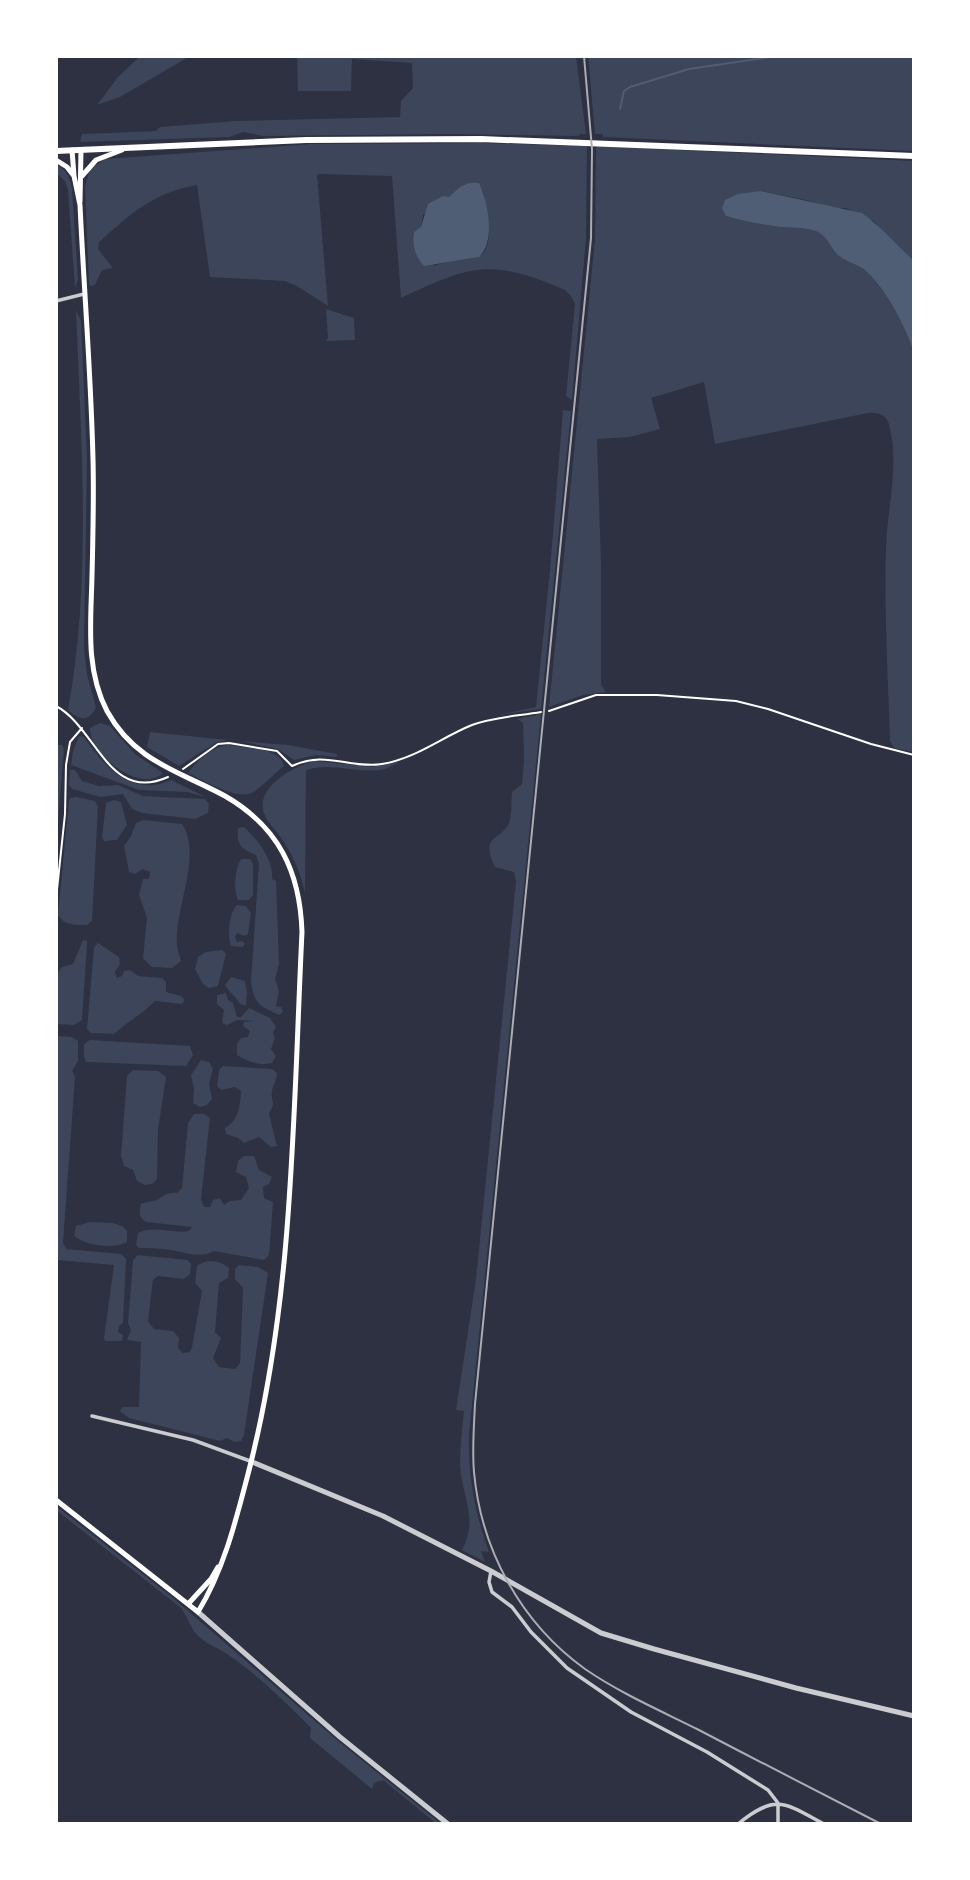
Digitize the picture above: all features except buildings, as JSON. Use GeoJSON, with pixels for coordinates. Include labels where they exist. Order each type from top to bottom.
{"type":"FeatureCollection","features":[{"type":"Feature","properties":{"kind":"highway"},"geometry":{"type":"LineString","coordinates":[[56,151],[306,140],[481,139],[914,156]]}},
{"type":"Feature","properties":{"kind":"main road"},"geometry":{"type":"LineString","coordinates":[[82,176],[96,160],[132,147]]}},
{"type":"Feature","properties":{"kind":"main road"},"geometry":{"type":"LineString","coordinates":[[72,150],[80,205]]}},
{"type":"Feature","properties":{"kind":"main road"},"geometry":{"type":"LineString","coordinates":[[56,1500],[198,1612],[216,1582],[237,1519],[252,1462],[273,1357],[283,1280],[301,909],[289,862],[267,829],[247,810],[182,773],[169,774],[139,750],[108,712],[93,673],[90,648],[93,459],[80,205],[81,150]]}},
{"type":"Feature","properties":{"kind":"main road"},"geometry":{"type":"LineString","coordinates":[[56,160],[74,176]]}},
{"type":"Feature","properties":{"kind":"main road"},"geometry":{"type":"LineString","coordinates":[[189,1603],[211,1579],[223,1559]]}},
{"type":"Feature","properties":{"kind":"street"},"geometry":{"type":"LineString","coordinates":[[56,301],[85,294]]}},
{"type":"Feature","properties":{"kind":"street"},"geometry":{"type":"LineString","coordinates":[[92,1416],[193,1440],[383,1516],[491,1571],[580,1623],[623,1640],[806,1690],[914,1716]]}},
{"type":"Feature","properties":{"kind":"street"},"geometry":{"type":"LineString","coordinates":[[491,1571],[489,1582],[492,1592],[512,1607],[531,1632],[567,1668],[631,1712],[707,1752],[768,1790],[778,1803],[778,1824]]}},
{"type":"Feature","properties":{"kind":"street"},"geometry":{"type":"LineString","coordinates":[[198,1612],[340,1737],[448,1824]]}},
{"type":"Feature","properties":{"kind":"street"},"geometry":{"type":"LineString","coordinates":[[738,1824],[758,1810],[778,1803],[793,1807],[824,1824]]}},
{"type":"Feature","properties":{"kind":"path"},"geometry":{"type":"LineString","coordinates":[[549,711],[596,695],[657,695],[736,701],[879,747],[914,755]]}},
{"type":"Feature","properties":{"kind":"path"},"geometry":{"type":"LineString","coordinates":[[56,706],[82,728],[111,768],[129,779],[159,781],[169,774]]}},
{"type":"Feature","properties":{"kind":"path"},"geometry":{"type":"LineString","coordinates":[[182,773],[218,744],[229,743],[277,751],[292,766],[316,758],[384,764],[472,725],[541,712]]}},
{"type":"Feature","properties":{"kind":"path"},"geometry":{"type":"LineString","coordinates":[[56,899],[65,814],[66,765],[70,742],[82,728]]}},
{"type":"Feature","properties":{"kind":"shaded area"},"geometry":{"type":"Polygon","coordinates":[[[140,56],[190,56],[120,97],[97,105],[118,77],[140,56]]]}},
{"type":"Feature","properties":{"kind":"shaded area"},"geometry":{"type":"Polygon","coordinates":[[[297,56],[576,56],[586,134],[263,136],[243,132],[229,137],[80,142],[82,134],[156,131],[160,127],[236,121],[400,117],[401,101],[413,88],[412,63],[352,59],[351,91],[298,91],[297,56]]]}},
{"type":"Feature","properties":{"kind":"shaded area"},"geometry":{"type":"Polygon","coordinates":[[[588,56],[914,56],[914,151],[603,137],[603,134],[595,134],[588,56]]]}},
{"type":"Feature","properties":{"kind":"shaded area"},"geometry":{"type":"Polygon","coordinates":[[[481,143],[587,146],[586,238],[572,400],[566,396],[575,304],[565,290],[518,273],[482,270],[446,278],[401,298],[392,176],[317,174],[328,306],[285,281],[210,277],[197,185],[155,199],[133,213],[99,242],[98,249],[113,268],[102,270],[95,285],[90,286],[85,187],[90,169],[105,159],[311,144],[481,143]],[[460,187],[423,215],[421,227],[434,266],[477,257],[487,247],[489,227],[483,191],[460,187]]]}},
{"type":"Feature","properties":{"kind":"shaded area"},"geometry":{"type":"Polygon","coordinates":[[[596,146],[914,161],[914,262],[874,221],[846,208],[833,208],[761,191],[726,216],[760,224],[809,229],[822,234],[839,256],[864,269],[874,280],[901,320],[914,352],[914,752],[894,748],[890,741],[886,572],[893,455],[888,422],[881,415],[868,413],[715,444],[704,382],[651,398],[660,429],[630,437],[597,439],[601,685],[606,692],[583,695],[549,707],[595,239],[596,146]]]}},
{"type":"Feature","properties":{"kind":"shaded area"},"geometry":{"type":"Polygon","coordinates":[[[56,164],[67,175],[72,189],[78,280],[75,288],[68,190],[65,181],[56,173],[56,164]]]}},
{"type":"Feature","properties":{"kind":"shaded area"},"geometry":{"type":"Polygon","coordinates":[[[469,183],[479,183],[485,200],[489,231],[484,250],[479,257],[424,266],[415,251],[413,237],[414,232],[421,227],[428,204],[443,196],[449,197],[469,183]]]}},
{"type":"Feature","properties":{"kind":"shaded area"},"geometry":{"type":"Polygon","coordinates":[[[761,191],[862,213],[911,258],[914,262],[914,352],[882,289],[864,269],[839,256],[822,234],[809,229],[760,224],[726,216],[722,208],[725,200],[738,194],[761,191]]]}},
{"type":"Feature","properties":{"kind":"shaded area"},"geometry":{"type":"Polygon","coordinates":[[[326,309],[354,318],[355,340],[326,341],[326,309]]]}},
{"type":"Feature","properties":{"kind":"shaded area"},"geometry":{"type":"Polygon","coordinates":[[[76,310],[81,321],[87,459],[84,648],[87,674],[96,707],[87,718],[76,716],[68,710],[80,611],[83,510],[76,310]]]}},
{"type":"Feature","properties":{"kind":"shaded area"},"geometry":{"type":"Polygon","coordinates":[[[563,410],[571,411],[541,709],[498,715],[536,707],[563,410]]]}},
{"type":"Feature","properties":{"kind":"shaded area"},"geometry":{"type":"Polygon","coordinates":[[[541,714],[469,1435],[473,1494],[489,1552],[481,1551],[485,1562],[462,1550],[467,1538],[469,1518],[460,1465],[464,1411],[456,1410],[476,1279],[516,881],[514,872],[495,867],[489,848],[507,827],[511,817],[512,792],[522,784],[523,723],[517,719],[541,714]]]}},
{"type":"Feature","properties":{"kind":"shaded area"},"geometry":{"type":"Polygon","coordinates":[[[100,723],[110,726],[135,754],[163,773],[142,779],[117,768],[97,749],[92,738],[90,728],[100,723]]]}},
{"type":"Feature","properties":{"kind":"shaded area"},"geometry":{"type":"Polygon","coordinates":[[[150,732],[229,740],[217,742],[179,766],[147,747],[150,732]]]}},
{"type":"Feature","properties":{"kind":"shaded area"},"geometry":{"type":"Polygon","coordinates":[[[79,736],[84,737],[110,768],[131,782],[157,785],[171,780],[206,797],[187,792],[139,790],[71,765],[79,736]]]}},
{"type":"Feature","properties":{"kind":"shaded area"},"geometry":{"type":"Polygon","coordinates":[[[240,741],[288,745],[337,754],[337,757],[316,755],[294,760],[278,749],[240,741]]]}},
{"type":"Feature","properties":{"kind":"shaded area"},"geometry":{"type":"Polygon","coordinates":[[[56,745],[62,745],[64,749],[58,823],[56,821],[56,745]]]}},
{"type":"Feature","properties":{"kind":"shaded area"},"geometry":{"type":"Polygon","coordinates":[[[228,745],[269,752],[276,755],[284,766],[248,794],[222,789],[188,773],[205,755],[228,745]]]}},
{"type":"Feature","properties":{"kind":"shaded area"},"geometry":{"type":"Polygon","coordinates":[[[315,761],[372,767],[400,762],[375,770],[326,767],[306,770],[305,893],[291,854],[264,814],[263,801],[266,792],[280,778],[315,761]]]}},
{"type":"Feature","properties":{"kind":"shaded area"},"geometry":{"type":"Polygon","coordinates":[[[70,770],[75,770],[82,781],[99,786],[118,785],[143,796],[205,799],[209,804],[208,813],[195,819],[142,813],[132,809],[123,794],[100,797],[72,789],[69,785],[70,770]]]}},
{"type":"Feature","properties":{"kind":"shaded area"},"geometry":{"type":"Polygon","coordinates":[[[70,798],[95,801],[98,807],[92,921],[87,925],[67,923],[58,915],[69,801],[70,798]]]}},
{"type":"Feature","properties":{"kind":"shaded area"},"geometry":{"type":"Polygon","coordinates":[[[114,800],[121,802],[127,825],[117,840],[104,841],[102,837],[106,803],[114,800]]]}},
{"type":"Feature","properties":{"kind":"shaded area"},"geometry":{"type":"Polygon","coordinates":[[[143,820],[182,824],[188,836],[189,866],[177,931],[177,947],[181,961],[172,968],[152,967],[143,958],[147,918],[139,895],[143,879],[149,879],[150,872],[143,869],[135,874],[129,872],[124,846],[136,823],[143,820]]]}},
{"type":"Feature","properties":{"kind":"shaded area"},"geometry":{"type":"Polygon","coordinates":[[[244,827],[264,850],[272,879],[276,881],[279,964],[275,979],[279,991],[276,1006],[283,1011],[280,1015],[258,1003],[252,987],[259,864],[256,855],[243,848],[239,842],[238,828],[244,827]]]}},
{"type":"Feature","properties":{"kind":"shaded area"},"geometry":{"type":"Polygon","coordinates":[[[241,859],[250,859],[253,864],[253,895],[249,900],[238,900],[236,896],[236,873],[241,859]]]}},
{"type":"Feature","properties":{"kind":"shaded area"},"geometry":{"type":"Polygon","coordinates":[[[237,905],[246,906],[251,913],[248,934],[244,936],[237,933],[235,937],[237,942],[242,941],[245,944],[242,947],[231,946],[229,936],[231,919],[237,905]]]}},
{"type":"Feature","properties":{"kind":"shaded area"},"geometry":{"type":"Polygon","coordinates":[[[83,940],[87,941],[87,944],[82,1020],[74,1025],[56,1024],[56,975],[62,967],[73,964],[83,940]]]}},
{"type":"Feature","properties":{"kind":"shaded area"},"geometry":{"type":"Polygon","coordinates":[[[98,943],[119,957],[120,964],[115,972],[117,978],[122,976],[124,971],[130,970],[138,976],[162,978],[166,982],[166,992],[181,996],[185,1000],[182,1004],[155,1001],[114,1034],[91,1033],[87,1029],[94,947],[98,943]]]}},
{"type":"Feature","properties":{"kind":"shaded area"},"geometry":{"type":"Polygon","coordinates":[[[222,950],[226,954],[218,986],[209,988],[203,984],[195,969],[198,957],[206,952],[222,950]]]}},
{"type":"Feature","properties":{"kind":"shaded area"},"geometry":{"type":"Polygon","coordinates":[[[231,977],[245,981],[246,1006],[240,1004],[225,985],[231,977]]]}},
{"type":"Feature","properties":{"kind":"shaded area"},"geometry":{"type":"Polygon","coordinates":[[[226,993],[228,1000],[233,1003],[237,1017],[241,1017],[249,1008],[270,1018],[276,1027],[271,1049],[276,1056],[272,1063],[254,1063],[237,1055],[237,1044],[241,1038],[248,1037],[250,1031],[243,1026],[244,1022],[255,1021],[237,1020],[227,1025],[222,1023],[224,1010],[217,1004],[217,995],[226,993]]]}},
{"type":"Feature","properties":{"kind":"shaded area"},"geometry":{"type":"Polygon","coordinates":[[[56,1036],[72,1037],[78,1041],[78,1061],[72,1071],[75,1077],[63,1243],[67,1249],[121,1254],[126,1259],[123,1323],[118,1332],[123,1335],[122,1341],[105,1341],[104,1338],[114,1265],[56,1260],[56,1036]]]}},
{"type":"Feature","properties":{"kind":"shaded area"},"geometry":{"type":"Polygon","coordinates":[[[90,1040],[190,1046],[193,1055],[186,1066],[86,1062],[84,1044],[90,1040]]]}},
{"type":"Feature","properties":{"kind":"shaded area"},"geometry":{"type":"Polygon","coordinates":[[[201,1060],[209,1062],[213,1069],[209,1084],[212,1099],[207,1105],[200,1107],[193,1103],[191,1075],[201,1060]]]}},
{"type":"Feature","properties":{"kind":"shaded area"},"geometry":{"type":"Polygon","coordinates":[[[223,1066],[272,1069],[277,1073],[272,1091],[273,1106],[269,1114],[277,1146],[271,1147],[259,1137],[244,1143],[226,1134],[225,1128],[238,1112],[241,1091],[235,1087],[221,1090],[217,1086],[219,1070],[223,1066]]]}},
{"type":"Feature","properties":{"kind":"shaded area"},"geometry":{"type":"Polygon","coordinates":[[[133,1070],[158,1071],[166,1077],[158,1130],[157,1179],[152,1184],[145,1185],[137,1181],[133,1170],[124,1166],[121,1156],[127,1076],[133,1070]]]}},
{"type":"Feature","properties":{"kind":"shaded area"},"geometry":{"type":"Polygon","coordinates":[[[194,1114],[204,1114],[210,1118],[201,1199],[204,1207],[210,1207],[213,1200],[220,1198],[224,1205],[230,1201],[241,1200],[249,1188],[246,1177],[236,1172],[238,1161],[244,1156],[254,1156],[259,1170],[272,1177],[269,1184],[263,1187],[264,1198],[273,1202],[269,1255],[264,1260],[214,1251],[195,1255],[139,1248],[136,1245],[138,1233],[144,1231],[183,1232],[192,1227],[146,1222],[140,1212],[141,1204],[177,1193],[182,1188],[188,1123],[194,1114]]]}},
{"type":"Feature","properties":{"kind":"shaded area"},"geometry":{"type":"Polygon","coordinates":[[[90,1222],[122,1226],[127,1231],[127,1242],[115,1246],[100,1245],[74,1236],[76,1226],[90,1222]]]}},
{"type":"Feature","properties":{"kind":"shaded area"},"geometry":{"type":"Polygon","coordinates":[[[138,1255],[187,1260],[191,1264],[190,1274],[184,1279],[158,1276],[153,1280],[148,1321],[154,1329],[173,1331],[179,1338],[178,1348],[183,1353],[190,1352],[192,1347],[202,1291],[195,1283],[197,1266],[213,1261],[229,1268],[228,1278],[219,1283],[215,1332],[221,1338],[213,1358],[219,1367],[235,1369],[240,1363],[243,1288],[235,1279],[235,1269],[239,1265],[258,1267],[268,1273],[241,1441],[235,1442],[227,1438],[220,1441],[129,1418],[120,1411],[122,1407],[139,1407],[141,1342],[127,1340],[131,1330],[128,1323],[133,1260],[138,1255]]]}},
{"type":"Feature","properties":{"kind":"shaded area"},"geometry":{"type":"Polygon","coordinates":[[[56,1506],[172,1597],[337,1740],[441,1824],[437,1824],[383,1780],[374,1783],[372,1789],[310,1738],[311,1728],[272,1690],[226,1653],[198,1636],[181,1608],[56,1510],[56,1506]]]}},
{"type":"Feature","properties":{"kind":"waterway"},"geometry":{"type":"LineString","coordinates":[[620,109],[624,91],[630,87],[689,69],[777,56]]}},
{"type":"Feature","properties":{"kind":"railway"},"geometry":{"type":"LineString","coordinates":[[584,56],[592,149],[591,238],[475,1404],[473,1463],[478,1501],[485,1529],[508,1582],[524,1607],[562,1651],[598,1678],[626,1694],[881,1824]]}}]}
